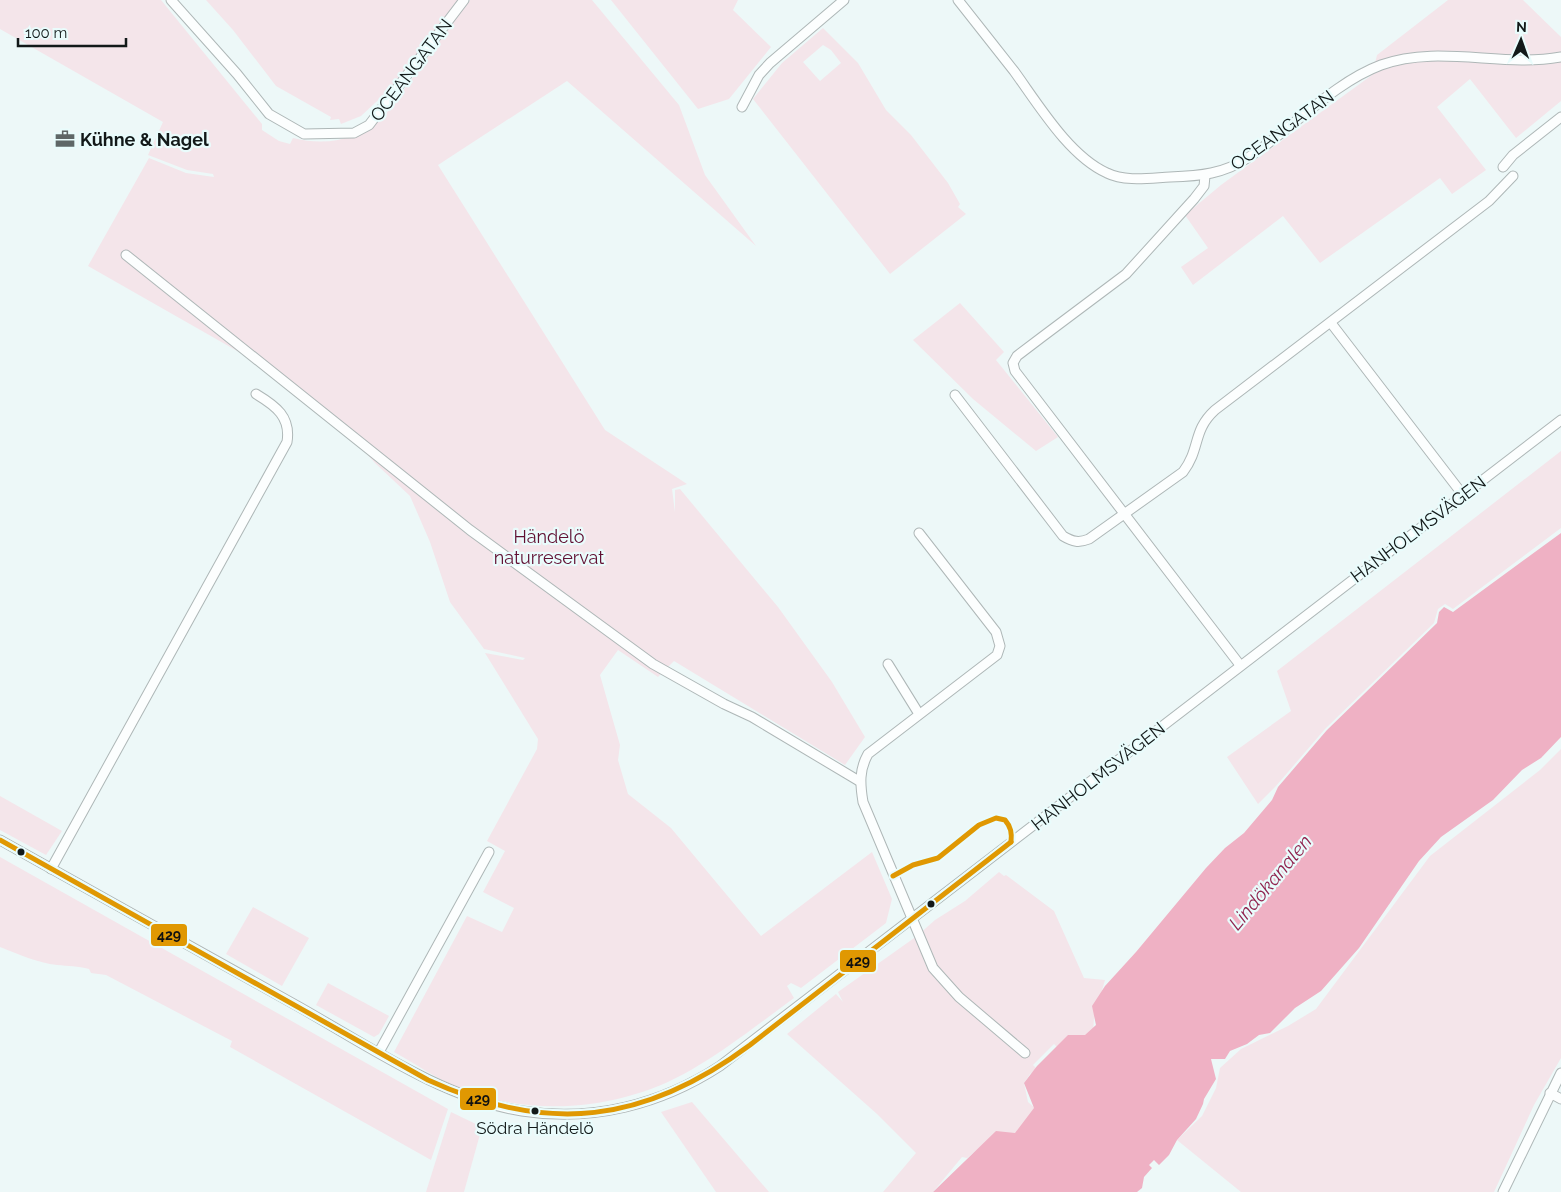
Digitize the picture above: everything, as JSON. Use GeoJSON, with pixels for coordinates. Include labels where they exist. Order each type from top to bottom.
{"type":"FeatureCollection","features":[{"type":"Feature","properties":{"kind":"street","name":"OCEANGATAN"},"geometry":{"type":"LineString","coordinates":[[171,0],[237,74],[269,114],[304,134],[354,133],[369,125],[464,0]]}},
{"type":"Feature","properties":{"kind":"street"},"geometry":{"type":"LineString","coordinates":[[742,107],[759,75],[770,63],[844,0]]}},
{"type":"Feature","properties":{"kind":"street","name":"OCEANGATAN"},"geometry":{"type":"LineString","coordinates":[[958,0],[1051,122],[1088,163],[1108,174],[1131,178],[1205,176],[1239,164],[1354,77],[1383,64],[1404,58],[1427,56],[1543,61],[1561,57]]}},
{"type":"Feature","properties":{"kind":"street"},"geometry":{"type":"LineString","coordinates":[[1503,166],[1512,155],[1561,117]]}},
{"type":"Feature","properties":{"kind":"street"},"geometry":{"type":"LineString","coordinates":[[1205,176],[1204,186],[1194,199],[1126,274],[1018,356],[1012,363],[1015,371],[1240,665]]}},
{"type":"Feature","properties":{"kind":"street"},"geometry":{"type":"LineString","coordinates":[[956,395],[1064,536],[1071,541],[1081,542],[1089,539],[1183,472],[1192,460],[1200,427],[1205,419],[1489,200],[1513,176]]}},
{"type":"Feature","properties":{"kind":"street"},"geometry":{"type":"LineString","coordinates":[[126,255],[470,530],[653,664],[724,704],[752,716],[859,781]]}},
{"type":"Feature","properties":{"kind":"street"},"geometry":{"type":"LineString","coordinates":[[1331,323],[1463,495]]}},
{"type":"Feature","properties":{"kind":"street"},"geometry":{"type":"LineString","coordinates":[[51,869],[287,442],[287,423],[282,413],[256,394]]}},
{"type":"Feature","properties":{"kind":"street","name":"HANHOLMSVÄGEN"},"geometry":{"type":"LineString","coordinates":[[0,840],[379,1052],[460,1094],[499,1107],[535,1113],[578,1114],[630,1107],[678,1090],[720,1066],[1561,420]]}},
{"type":"Feature","properties":{"kind":"street"},"geometry":{"type":"LineString","coordinates":[[919,533],[996,632],[1000,646],[997,655],[868,754],[863,762],[859,781],[863,802],[911,920],[933,968],[959,997],[1025,1053]]}},
{"type":"Feature","properties":{"kind":"street"},"geometry":{"type":"LineString","coordinates":[[888,664],[919,714]]}},
{"type":"Feature","properties":{"kind":"street"},"geometry":{"type":"LineString","coordinates":[[379,1052],[489,852]]}},
{"type":"Feature","properties":{"kind":"street"},"geometry":{"type":"LineString","coordinates":[[1503,1192],[1561,1073]]}},
{"type":"Feature","properties":{"kind":"street"},"geometry":{"type":"LineString","coordinates":[[1550,1093],[1561,1099]]}},
{"type":"Feature","properties":{"kind":"green space","name":"Händelö naturreservat"},"geometry":{"type":"Polygon","coordinates":[[[0,0],[161,0],[262,124],[262,130],[279,141],[290,144],[293,138],[319,142],[342,139],[364,130],[385,115],[470,0],[592,0],[679,105],[705,175],[756,246],[567,81],[438,165],[605,430],[687,484],[672,489],[675,512],[675,490],[680,489],[778,607],[832,682],[865,737],[845,765],[674,661],[658,677],[618,650],[600,675],[620,745],[618,760],[628,794],[671,828],[761,936],[872,852],[892,899],[886,923],[801,988],[791,983],[787,986],[794,998],[730,1045],[691,1070],[637,1094],[609,1101],[579,1105],[520,1104],[492,1099],[464,1090],[394,1052],[467,916],[502,932],[514,908],[483,892],[505,851],[487,841],[537,749],[538,739],[485,653],[523,660],[525,658],[484,649],[450,602],[430,542],[410,496],[375,463],[348,433],[253,360],[88,266],[149,158],[186,173],[214,177],[213,174],[187,170],[148,155],[163,122],[0,29],[0,0]]]}},
{"type":"Feature","properties":{"kind":"green space"},"geometry":{"type":"Polygon","coordinates":[[[206,0],[459,0],[390,89],[361,116],[341,124],[339,119],[330,120],[331,117],[276,86],[233,30],[206,0]]]}},
{"type":"Feature","properties":{"kind":"green space"},"geometry":{"type":"Polygon","coordinates":[[[611,0],[738,0],[733,10],[771,47],[729,99],[698,109],[611,0]]]}},
{"type":"Feature","properties":{"kind":"green space"},"geometry":{"type":"Polygon","coordinates":[[[1448,0],[1523,0],[1561,37],[1561,101],[1516,138],[1470,79],[1437,107],[1486,170],[1452,194],[1440,178],[1320,263],[1283,216],[1193,285],[1181,267],[1208,248],[1185,215],[1221,185],[1372,75],[1377,55],[1448,0]]]}},
{"type":"Feature","properties":{"kind":"green space"},"geometry":{"type":"Polygon","coordinates":[[[823,28],[858,63],[886,110],[911,135],[948,183],[960,204],[958,207],[966,214],[890,274],[753,99],[782,63],[823,28]],[[823,45],[803,62],[820,81],[841,63],[831,50],[823,45]]]}},
{"type":"Feature","properties":{"kind":"green space"},"geometry":{"type":"Polygon","coordinates":[[[960,303],[1004,352],[996,360],[1058,437],[1036,451],[973,399],[913,340],[960,303]]]}},
{"type":"Feature","properties":{"kind":"green space"},"geometry":{"type":"Polygon","coordinates":[[[1561,451],[1561,528],[1453,609],[1445,604],[1438,609],[1434,623],[1325,729],[1258,804],[1227,757],[1291,711],[1277,671],[1561,451]]]}},
{"type":"Feature","properties":{"kind":"green space"},"geometry":{"type":"Polygon","coordinates":[[[1561,749],[1561,1058],[1534,1105],[1494,1192],[1241,1192],[1177,1140],[1202,1116],[1216,1088],[1220,1068],[1241,1049],[1288,1026],[1316,1009],[1430,856],[1540,770],[1561,749]]]}},
{"type":"Feature","properties":{"kind":"green space"},"geometry":{"type":"Polygon","coordinates":[[[0,796],[62,831],[46,855],[0,830],[0,796]]]}},
{"type":"Feature","properties":{"kind":"green space"},"geometry":{"type":"Polygon","coordinates":[[[0,857],[448,1109],[431,1160],[230,1047],[232,1041],[106,975],[91,973],[89,969],[85,968],[43,962],[0,947],[0,857]]]}},
{"type":"Feature","properties":{"kind":"green space"},"geometry":{"type":"Polygon","coordinates":[[[999,872],[1004,876],[1006,875],[1054,911],[1084,978],[1105,980],[1094,1018],[1093,1033],[1057,1047],[1054,1044],[1033,1065],[1037,1069],[1030,1074],[1024,1083],[1028,1102],[1036,1109],[1013,1136],[996,1134],[967,1158],[962,1157],[933,1192],[883,1192],[916,1153],[877,1114],[787,1034],[836,994],[843,1002],[838,992],[917,936],[935,920],[965,901],[999,872]]]}},
{"type":"Feature","properties":{"kind":"green space"},"geometry":{"type":"Polygon","coordinates":[[[253,907],[309,938],[282,986],[226,954],[253,907]]]}},
{"type":"Feature","properties":{"kind":"green space"},"geometry":{"type":"Polygon","coordinates":[[[328,983],[389,1016],[379,1034],[374,1037],[316,1005],[328,983]]]}},
{"type":"Feature","properties":{"kind":"green space"},"geometry":{"type":"Polygon","coordinates":[[[692,1102],[769,1192],[716,1192],[661,1112],[692,1102]]]}},
{"type":"Feature","properties":{"kind":"green space"},"geometry":{"type":"Polygon","coordinates":[[[451,1112],[482,1127],[464,1192],[426,1192],[451,1112]]]}},
{"type":"Feature","properties":{"kind":"water","name":"Lindökanalen"},"geometry":{"type":"Polygon","coordinates":[[[1561,533],[1561,737],[1541,758],[1522,770],[1493,800],[1441,837],[1419,861],[1359,948],[1321,991],[1295,1008],[1270,1033],[1259,1035],[1247,1044],[1230,1051],[1225,1059],[1211,1059],[1216,1079],[1204,1099],[1196,1119],[1177,1140],[1169,1155],[1159,1165],[1154,1160],[1149,1165],[1152,1168],[1144,1177],[1142,1188],[1137,1192],[933,1192],[996,1131],[1015,1133],[1034,1108],[1024,1083],[1037,1066],[1068,1035],[1085,1035],[1096,1025],[1092,1006],[1105,986],[1206,868],[1225,848],[1244,833],[1272,800],[1278,787],[1327,730],[1437,623],[1439,612],[1444,607],[1453,612],[1561,533]]]}},
{"type":"Feature","properties":{"kind":"transit line","name":"429"},"geometry":{"type":"LineString","coordinates":[[893,876],[913,865],[938,858],[979,825],[996,818],[1005,820],[1009,825],[1011,842]]}},
{"type":"Feature","properties":{"kind":"transit line","name":"429"},"geometry":{"type":"LineString","coordinates":[[0,840],[428,1080],[472,1097],[514,1109],[555,1114],[595,1112],[634,1105],[672,1091],[711,1071],[750,1045],[1011,842]]}},
{"type":"Feature","properties":{"kind":"place","name":"Kühne & Nagel"},"geometry":{"type":"Point","coordinates":[65,139]}},
{"type":"Feature","properties":{"kind":"place","name":"Södra Händelö"},"geometry":{"type":"Point","coordinates":[535,1111]}}]}
